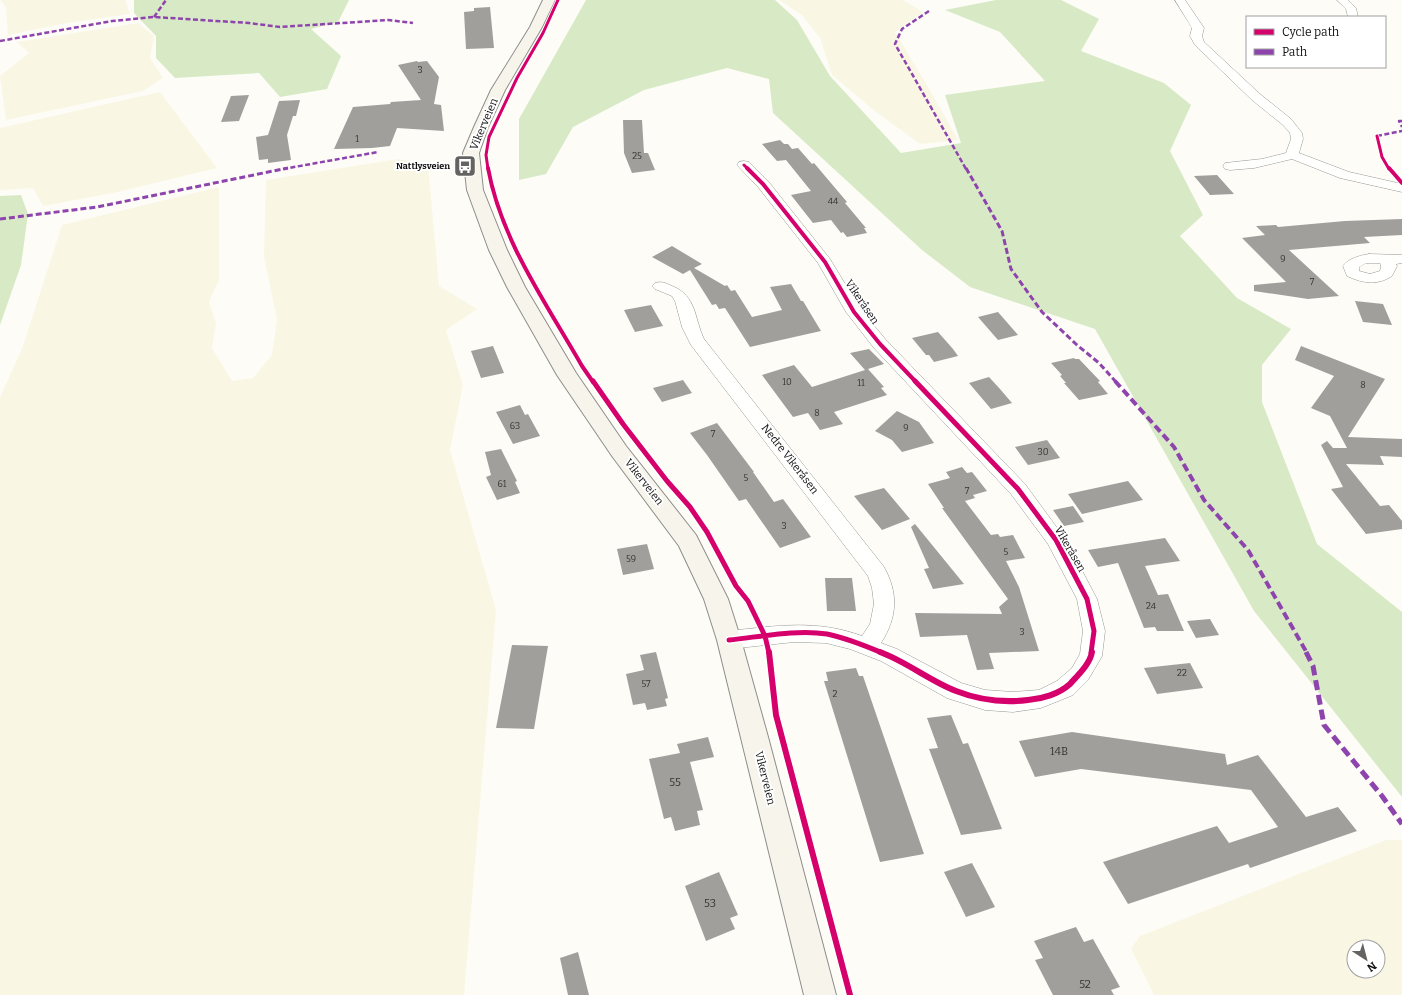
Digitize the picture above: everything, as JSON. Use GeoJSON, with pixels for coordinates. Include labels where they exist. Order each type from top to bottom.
{"type":"FeatureCollection","features":[{"type":"Feature","properties":{"kind":"main road","name":"Vikerveien"},"geometry":{"type":"LineString","coordinates":[[549,0],[536,27],[498,90],[481,126],[471,153],[475,190],[498,250],[513,280],[567,375],[619,451],[688,541],[716,599],[729,640],[820,995]]}},
{"type":"Feature","properties":{"kind":"street"},"geometry":{"type":"LineString","coordinates":[[1180,0],[1198,28],[1196,36],[1199,43],[1256,97],[1287,122],[1296,133],[1297,139],[1292,155]]}},
{"type":"Feature","properties":{"kind":"street"},"geometry":{"type":"LineString","coordinates":[[1342,0],[1351,8],[1353,16]]}},
{"type":"Feature","properties":{"kind":"street"},"geometry":{"type":"LineString","coordinates":[[1230,166],[1256,164],[1278,160],[1292,155],[1345,175],[1402,188]]}},
{"type":"Feature","properties":{"kind":"street","name":"Vikeråsen"},"geometry":{"type":"LineString","coordinates":[[729,640],[794,633],[826,634],[867,646],[889,655],[955,691],[985,700],[1013,702],[1041,699],[1065,688],[1080,674],[1091,656],[1094,631],[1087,599],[1059,546],[1018,489],[880,344],[854,312],[825,262],[763,184],[744,165]]}},
{"type":"Feature","properties":{"kind":"street","name":"Nedre Vikeråsen"},"geometry":{"type":"LineString","coordinates":[[660,286],[677,293],[683,300],[690,327],[697,341],[877,573],[882,588],[884,604],[880,626],[867,646]]}},
{"type":"Feature","properties":{"kind":"shaded area"},"geometry":{"type":"Polygon","coordinates":[[[1,0],[125,0],[130,14],[67,23],[8,35],[6,8],[1,0]]]}},
{"type":"Feature","properties":{"kind":"shaded area"},"geometry":{"type":"Polygon","coordinates":[[[779,0],[903,0],[923,12],[895,32],[958,140],[920,144],[876,112],[832,75],[820,38],[802,15],[779,0]]]}},
{"type":"Feature","properties":{"kind":"shaded area"},"geometry":{"type":"Polygon","coordinates":[[[138,23],[154,36],[150,58],[163,78],[143,91],[6,120],[0,76],[29,53],[17,42],[138,23]]]}},
{"type":"Feature","properties":{"kind":"shaded area"},"geometry":{"type":"Polygon","coordinates":[[[160,92],[217,168],[113,193],[43,206],[33,188],[0,190],[0,128],[160,92]]]}},
{"type":"Feature","properties":{"kind":"shaded area"},"geometry":{"type":"Polygon","coordinates":[[[398,159],[428,165],[439,286],[477,309],[446,330],[463,385],[450,450],[496,610],[464,995],[0,995],[0,397],[22,349],[62,225],[219,187],[219,280],[209,302],[216,323],[212,348],[232,381],[253,378],[272,355],[277,319],[264,257],[266,180],[398,159]]]}},
{"type":"Feature","properties":{"kind":"shaded area"},"geometry":{"type":"Polygon","coordinates":[[[1386,840],[1402,840],[1402,995],[1154,995],[1131,949],[1140,936],[1386,840]]]}},
{"type":"Feature","properties":{"kind":"green space"},"geometry":{"type":"Polygon","coordinates":[[[134,0],[349,0],[338,22],[311,29],[341,56],[327,89],[280,97],[259,73],[175,78],[156,58],[156,36],[134,13],[134,0]]]}},
{"type":"Feature","properties":{"kind":"green space"},"geometry":{"type":"Polygon","coordinates":[[[586,0],[775,0],[797,20],[830,76],[901,153],[961,143],[945,95],[1045,81],[1000,32],[945,10],[996,0],[1061,0],[1099,19],[1081,51],[1164,83],[1191,105],[1170,151],[1203,215],[1180,236],[1237,298],[1291,329],[1262,365],[1262,402],[1317,544],[1402,612],[1402,797],[1254,611],[1095,329],[970,287],[922,250],[773,113],[769,79],[727,68],[644,90],[573,127],[546,174],[519,180],[519,119],[586,0]]]}},
{"type":"Feature","properties":{"kind":"green space"},"geometry":{"type":"Polygon","coordinates":[[[21,195],[28,214],[21,265],[0,325],[0,196],[21,195]]]}},
{"type":"Feature","properties":{"kind":"building"},"geometry":{"type":"Polygon","coordinates":[[[490,7],[494,48],[466,49],[464,12],[474,11],[474,8],[490,7]]]}},
{"type":"Feature","properties":{"kind":"building"},"geometry":{"type":"Polygon","coordinates":[[[417,61],[427,61],[439,77],[434,104],[441,105],[444,131],[397,128],[390,146],[334,149],[353,107],[421,100],[398,65],[417,61]]]}},
{"type":"Feature","properties":{"kind":"building"},"geometry":{"type":"Polygon","coordinates":[[[249,95],[239,121],[221,122],[231,96],[249,95]]]}},
{"type":"Feature","properties":{"kind":"building"},"geometry":{"type":"Polygon","coordinates":[[[300,100],[296,116],[293,116],[287,135],[291,160],[268,163],[268,159],[259,160],[256,137],[268,135],[279,101],[300,100]]]}},
{"type":"Feature","properties":{"kind":"building"},"geometry":{"type":"Polygon","coordinates":[[[623,120],[642,120],[644,153],[648,153],[655,170],[632,173],[624,153],[623,120]]]}},
{"type":"Feature","properties":{"kind":"building"},"geometry":{"type":"Polygon","coordinates":[[[780,140],[784,144],[788,144],[792,149],[798,148],[812,164],[814,163],[847,202],[845,203],[866,228],[864,228],[867,233],[847,237],[843,232],[841,233],[831,220],[813,223],[791,195],[811,191],[786,160],[777,161],[762,144],[780,140]]]}},
{"type":"Feature","properties":{"kind":"building"},"geometry":{"type":"Polygon","coordinates":[[[1217,175],[1234,194],[1210,195],[1194,176],[1217,175]]]}},
{"type":"Feature","properties":{"kind":"building"},"geometry":{"type":"Polygon","coordinates":[[[1402,219],[1402,235],[1364,237],[1370,243],[1289,250],[1339,296],[1308,299],[1254,291],[1254,285],[1286,282],[1242,238],[1265,235],[1256,226],[1276,225],[1278,227],[1345,221],[1402,219]]]}},
{"type":"Feature","properties":{"kind":"building"},"geometry":{"type":"Polygon","coordinates":[[[672,246],[702,264],[694,268],[725,286],[727,285],[731,291],[735,290],[752,317],[782,310],[770,287],[791,284],[821,331],[750,347],[725,308],[719,309],[716,304],[712,305],[690,270],[683,274],[652,257],[672,246]]]}},
{"type":"Feature","properties":{"kind":"building"},"geometry":{"type":"Polygon","coordinates":[[[1355,301],[1383,304],[1392,325],[1363,322],[1355,301]]]}},
{"type":"Feature","properties":{"kind":"building"},"geometry":{"type":"Polygon","coordinates":[[[651,305],[663,326],[635,332],[624,310],[651,305]]]}},
{"type":"Feature","properties":{"kind":"building"},"geometry":{"type":"Polygon","coordinates":[[[998,312],[1018,335],[998,340],[978,317],[998,312]]]}},
{"type":"Feature","properties":{"kind":"building"},"geometry":{"type":"Polygon","coordinates":[[[938,332],[958,356],[934,362],[912,338],[938,332]]]}},
{"type":"Feature","properties":{"kind":"building"},"geometry":{"type":"Polygon","coordinates":[[[493,346],[504,373],[481,378],[471,351],[493,346]]]}},
{"type":"Feature","properties":{"kind":"building"},"geometry":{"type":"Polygon","coordinates":[[[1301,346],[1385,379],[1348,437],[1402,439],[1402,457],[1380,456],[1384,465],[1346,464],[1380,506],[1389,505],[1402,521],[1402,529],[1366,534],[1331,489],[1343,487],[1321,445],[1327,441],[1333,448],[1347,448],[1330,416],[1311,408],[1334,376],[1295,360],[1301,346]]]}},
{"type":"Feature","properties":{"kind":"building"},"geometry":{"type":"Polygon","coordinates":[[[869,349],[884,364],[868,369],[884,387],[881,388],[887,395],[834,412],[843,424],[820,430],[808,413],[793,417],[762,375],[794,365],[812,387],[865,370],[850,353],[869,349]]]}},
{"type":"Feature","properties":{"kind":"building"},"geometry":{"type":"Polygon","coordinates":[[[1074,358],[1079,359],[1100,381],[1098,382],[1108,394],[1079,400],[1064,383],[1066,383],[1060,376],[1062,375],[1051,363],[1074,358]]]}},
{"type":"Feature","properties":{"kind":"building"},"geometry":{"type":"Polygon","coordinates":[[[989,377],[1012,403],[991,409],[969,383],[989,377]]]}},
{"type":"Feature","properties":{"kind":"building"},"geometry":{"type":"Polygon","coordinates":[[[683,380],[692,393],[662,402],[653,388],[683,380]]]}},
{"type":"Feature","properties":{"kind":"building"},"geometry":{"type":"Polygon","coordinates":[[[520,405],[525,415],[528,414],[540,436],[513,444],[496,412],[520,405]]]}},
{"type":"Feature","properties":{"kind":"building"},"geometry":{"type":"Polygon","coordinates":[[[897,411],[919,422],[934,443],[902,452],[892,440],[875,431],[897,411]]]}},
{"type":"Feature","properties":{"kind":"building"},"geometry":{"type":"Polygon","coordinates":[[[717,423],[754,472],[774,502],[783,499],[811,537],[780,548],[746,499],[739,501],[690,433],[717,423]]]}},
{"type":"Feature","properties":{"kind":"building"},"geometry":{"type":"Polygon","coordinates":[[[1047,440],[1060,458],[1028,465],[1015,447],[1047,440]]]}},
{"type":"Feature","properties":{"kind":"building"},"geometry":{"type":"Polygon","coordinates":[[[501,449],[517,481],[515,482],[520,493],[497,500],[486,477],[491,475],[485,452],[501,449]]]}},
{"type":"Feature","properties":{"kind":"building"},"geometry":{"type":"Polygon","coordinates":[[[962,467],[967,473],[972,472],[987,491],[973,495],[975,498],[965,501],[991,535],[998,534],[1000,537],[1013,535],[1025,558],[1006,561],[1019,587],[1039,651],[989,653],[994,669],[977,670],[967,635],[920,637],[915,613],[1002,614],[999,607],[1008,599],[942,508],[944,508],[928,484],[950,478],[946,472],[962,467]]]}},
{"type":"Feature","properties":{"kind":"building"},"geometry":{"type":"Polygon","coordinates":[[[1128,481],[1143,500],[1082,514],[1068,494],[1128,481]]]}},
{"type":"Feature","properties":{"kind":"building"},"geometry":{"type":"Polygon","coordinates":[[[884,488],[910,519],[882,530],[854,496],[884,488]]]}},
{"type":"Feature","properties":{"kind":"building"},"geometry":{"type":"Polygon","coordinates":[[[1073,506],[1084,522],[1064,526],[1053,510],[1073,506]]]}},
{"type":"Feature","properties":{"kind":"building"},"geometry":{"type":"Polygon","coordinates":[[[915,524],[964,584],[933,589],[924,569],[929,568],[911,527],[915,524]]]}},
{"type":"Feature","properties":{"kind":"building"},"geometry":{"type":"Polygon","coordinates":[[[1165,538],[1180,561],[1145,566],[1158,595],[1168,594],[1184,631],[1157,631],[1155,627],[1144,628],[1118,563],[1098,567],[1088,550],[1165,538]]]}},
{"type":"Feature","properties":{"kind":"building"},"geometry":{"type":"Polygon","coordinates":[[[647,544],[654,569],[623,575],[617,549],[647,544]]]}},
{"type":"Feature","properties":{"kind":"building"},"geometry":{"type":"Polygon","coordinates":[[[825,578],[852,578],[856,611],[827,611],[825,578]]]}},
{"type":"Feature","properties":{"kind":"building"},"geometry":{"type":"Polygon","coordinates":[[[1210,619],[1219,635],[1196,638],[1187,621],[1210,619]]]}},
{"type":"Feature","properties":{"kind":"building"},"geometry":{"type":"Polygon","coordinates":[[[512,645],[548,646],[534,729],[496,728],[512,645]]]}},
{"type":"Feature","properties":{"kind":"building"},"geometry":{"type":"Polygon","coordinates":[[[656,652],[668,698],[665,699],[667,706],[647,710],[645,703],[633,705],[626,674],[644,670],[640,655],[656,652]]]}},
{"type":"Feature","properties":{"kind":"building"},"geometry":{"type":"Polygon","coordinates":[[[1190,663],[1203,688],[1157,694],[1144,668],[1190,663]]]}},
{"type":"Feature","properties":{"kind":"building"},"geometry":{"type":"Polygon","coordinates":[[[856,668],[859,676],[863,676],[924,854],[880,862],[824,681],[828,681],[826,672],[856,668]]]}},
{"type":"Feature","properties":{"kind":"building"},"geometry":{"type":"Polygon","coordinates":[[[951,715],[963,744],[968,743],[1002,829],[961,835],[929,749],[938,748],[927,718],[951,715]]]}},
{"type":"Feature","properties":{"kind":"building"},"geometry":{"type":"Polygon","coordinates":[[[1072,732],[1225,754],[1227,765],[1258,755],[1306,817],[1338,807],[1357,831],[1250,868],[1248,864],[1128,904],[1103,862],[1217,826],[1229,843],[1278,827],[1251,790],[1081,769],[1035,777],[1019,741],[1072,732]]]}},
{"type":"Feature","properties":{"kind":"building"},"geometry":{"type":"Polygon","coordinates":[[[708,737],[714,757],[690,762],[703,810],[697,811],[700,825],[675,831],[671,817],[664,819],[649,759],[680,753],[677,744],[708,737]]]}},
{"type":"Feature","properties":{"kind":"building"},"geometry":{"type":"Polygon","coordinates":[[[972,863],[995,907],[966,917],[944,872],[972,863]]]}},
{"type":"Feature","properties":{"kind":"building"},"geometry":{"type":"Polygon","coordinates":[[[719,872],[738,915],[730,918],[735,929],[706,941],[685,886],[719,872]]]}},
{"type":"Feature","properties":{"kind":"building"},"geometry":{"type":"Polygon","coordinates":[[[1076,927],[1084,942],[1093,939],[1120,987],[1111,990],[1114,995],[1053,995],[1035,960],[1043,958],[1034,941],[1076,927]]]}},
{"type":"Feature","properties":{"kind":"building"},"geometry":{"type":"Polygon","coordinates":[[[578,952],[589,995],[568,995],[560,958],[578,952]]]}},
{"type":"Feature","properties":{"kind":"marked path"},"geometry":{"type":"LineString","coordinates":[[154,17],[166,0]]}},
{"type":"Feature","properties":{"kind":"marked path"},"geometry":{"type":"LineString","coordinates":[[929,11],[902,29],[895,44],[1002,231],[1011,269],[1042,312],[1077,345],[1099,363],[1174,447],[1204,500],[1248,550],[1302,643],[1313,666],[1324,725],[1382,796],[1402,824]]}},
{"type":"Feature","properties":{"kind":"marked path"},"geometry":{"type":"LineString","coordinates":[[0,41],[112,21],[154,17],[249,23],[280,27],[388,20],[413,23]]}},
{"type":"Feature","properties":{"kind":"marked path"},"geometry":{"type":"LineString","coordinates":[[1402,121],[1399,121],[1402,127]]}},
{"type":"Feature","properties":{"kind":"marked path"},"geometry":{"type":"LineString","coordinates":[[1377,136],[1402,131]]}},
{"type":"Feature","properties":{"kind":"marked path"},"geometry":{"type":"LineString","coordinates":[[0,219],[97,207],[276,170],[378,152]]}},
{"type":"Feature","properties":{"kind":"cycle path"},"geometry":{"type":"LineString","coordinates":[[558,0],[543,33],[517,78],[489,137],[486,155],[492,189],[516,251],[582,366],[623,424],[667,481],[690,507],[707,532],[736,586],[748,601],[765,636],[770,658],[776,715],[850,995]]}},
{"type":"Feature","properties":{"kind":"cycle path"},"geometry":{"type":"LineString","coordinates":[[1377,136],[1382,157],[1392,172],[1402,183]]}},
{"type":"Feature","properties":{"kind":"cycle path"},"geometry":{"type":"LineString","coordinates":[[729,640],[794,633],[826,634],[853,641],[889,655],[955,691],[985,700],[1013,702],[1041,699],[1065,688],[1080,674],[1091,656],[1094,631],[1087,599],[1056,540],[1018,489],[880,344],[854,312],[825,262],[763,184],[744,165]]}},
{"type":"Feature","properties":{"kind":"place","name":"Nattlysveien"},"geometry":{"type":"Point","coordinates":[465,166]}}]}
